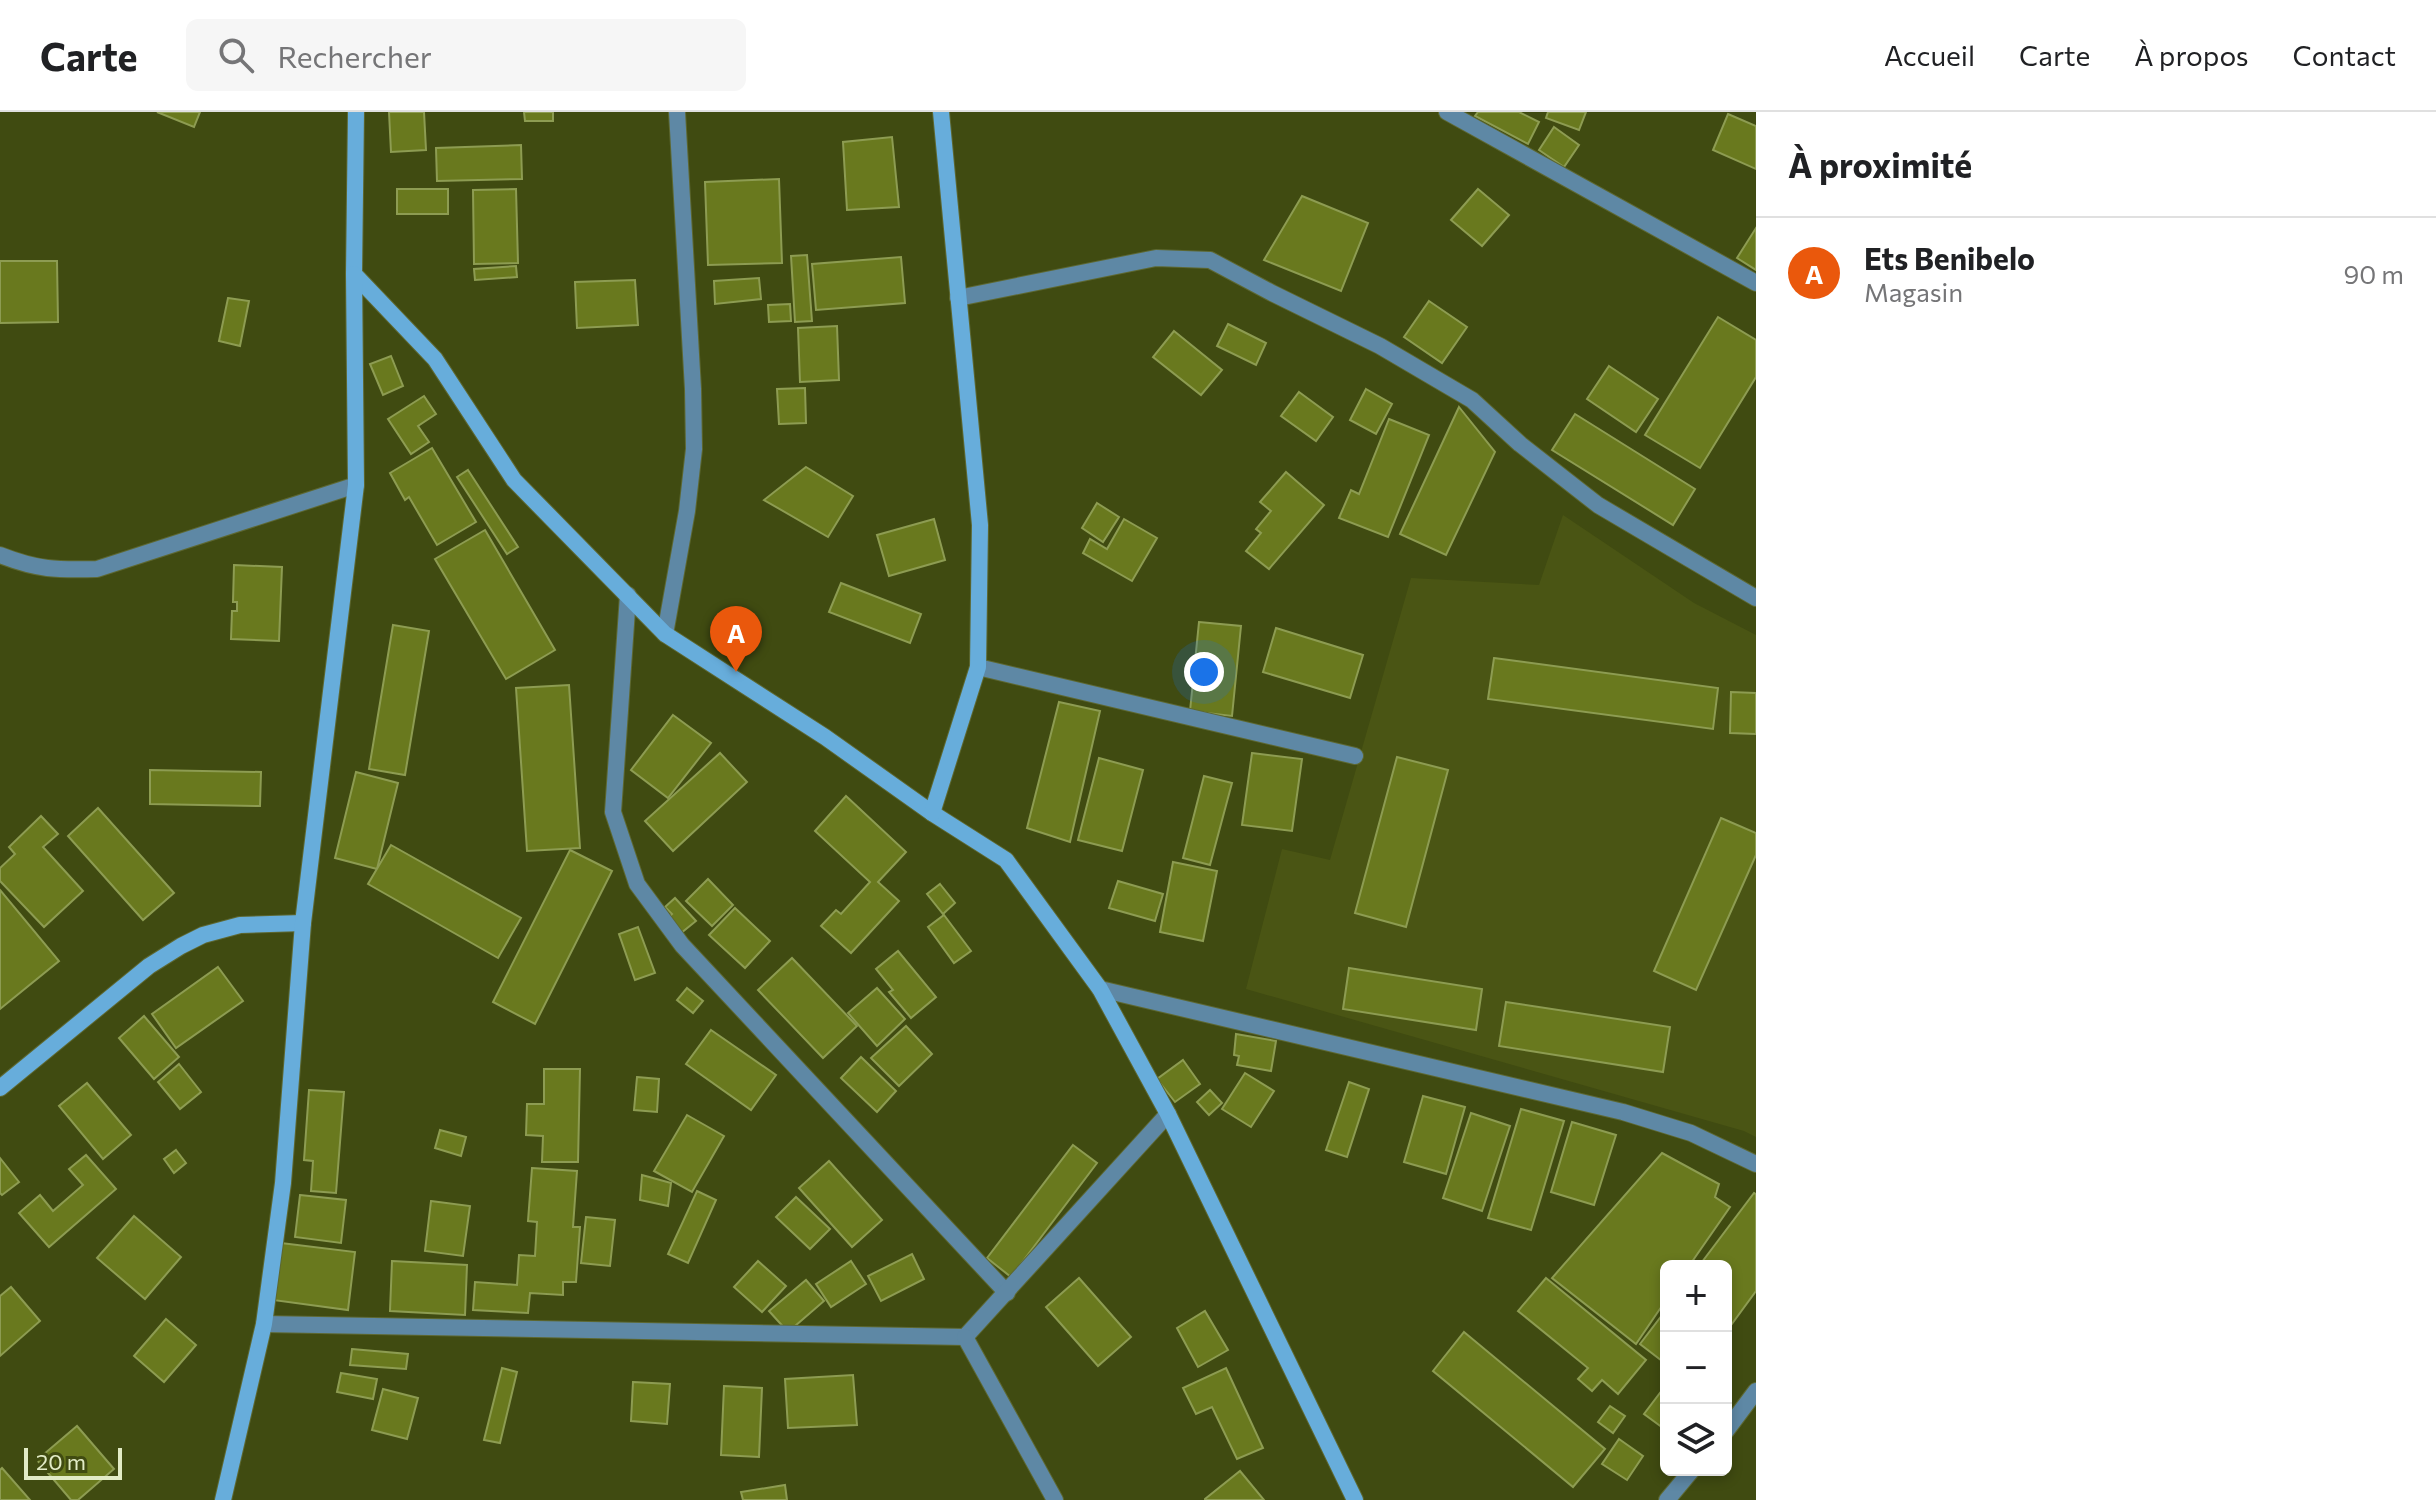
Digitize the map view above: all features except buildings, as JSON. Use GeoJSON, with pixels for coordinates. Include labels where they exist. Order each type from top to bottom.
{"type":"FeatureCollection","features":[{"type":"Feature","properties":{"kind":"main road"},"geometry":{"type":"LineString","coordinates":[[223,1500],[264,1324],[283,1183],[303,923],[356,485],[356,112]]}},
{"type":"Feature","properties":{"kind":"main road"},"geometry":{"type":"LineString","coordinates":[[932,813],[978,667],[980,525],[941,112]]}},
{"type":"Feature","properties":{"kind":"main road"},"geometry":{"type":"LineString","coordinates":[[354,274],[435,359],[514,480],[665,634],[825,737],[932,813],[1006,860],[1100,989],[1168,1114],[1355,1500]]}},
{"type":"Feature","properties":{"kind":"main road"},"geometry":{"type":"LineString","coordinates":[[0,1088],[149,966],[181,946],[203,935],[240,925],[303,923]]}},
{"type":"Feature","properties":{"kind":"street"},"geometry":{"type":"LineString","coordinates":[[665,634],[687,511],[694,449],[677,112]]}},
{"type":"Feature","properties":{"kind":"street"},"geometry":{"type":"LineString","coordinates":[[1447,112],[1756,283]]}},
{"type":"Feature","properties":{"kind":"street"},"geometry":{"type":"LineString","coordinates":[[958,298],[1156,258],[1210,260],[1380,346],[1472,400],[1520,444],[1598,505],[1756,598]]}},
{"type":"Feature","properties":{"kind":"street"},"geometry":{"type":"LineString","coordinates":[[0,555],[30,567],[97,569],[356,485]]}},
{"type":"Feature","properties":{"kind":"street"},"geometry":{"type":"LineString","coordinates":[[628,595],[613,812],[637,884],[682,945],[1007,1293]]}},
{"type":"Feature","properties":{"kind":"street"},"geometry":{"type":"LineString","coordinates":[[978,667],[1355,756]]}},
{"type":"Feature","properties":{"kind":"street"},"geometry":{"type":"LineString","coordinates":[[1100,989],[1623,1112],[1691,1133],[1756,1164]]}},
{"type":"Feature","properties":{"kind":"street"},"geometry":{"type":"LineString","coordinates":[[264,1324],[965,1337],[1168,1114]]}},
{"type":"Feature","properties":{"kind":"street"},"geometry":{"type":"LineString","coordinates":[[965,1337],[1055,1500]]}},
{"type":"Feature","properties":{"kind":"street"},"geometry":{"type":"LineString","coordinates":[[1732,1423],[1756,1391]]}},
{"type":"Feature","properties":{"kind":"street"},"geometry":{"type":"LineString","coordinates":[[1667,1500],[1687,1476]]}},
{"type":"Feature","properties":{"kind":"shaded area"},"geometry":{"type":"Polygon","coordinates":[[[1563,515],[1694,603],[1756,635],[1756,1137],[1744,1131],[1246,989],[1282,849],[1330,860],[1411,578],[1539,585],[1563,515]]]}},
{"type":"Feature","properties":{"kind":"place","name":"Ets Benibelo"},"geometry":{"type":"Point","coordinates":[736,672]}}]}
